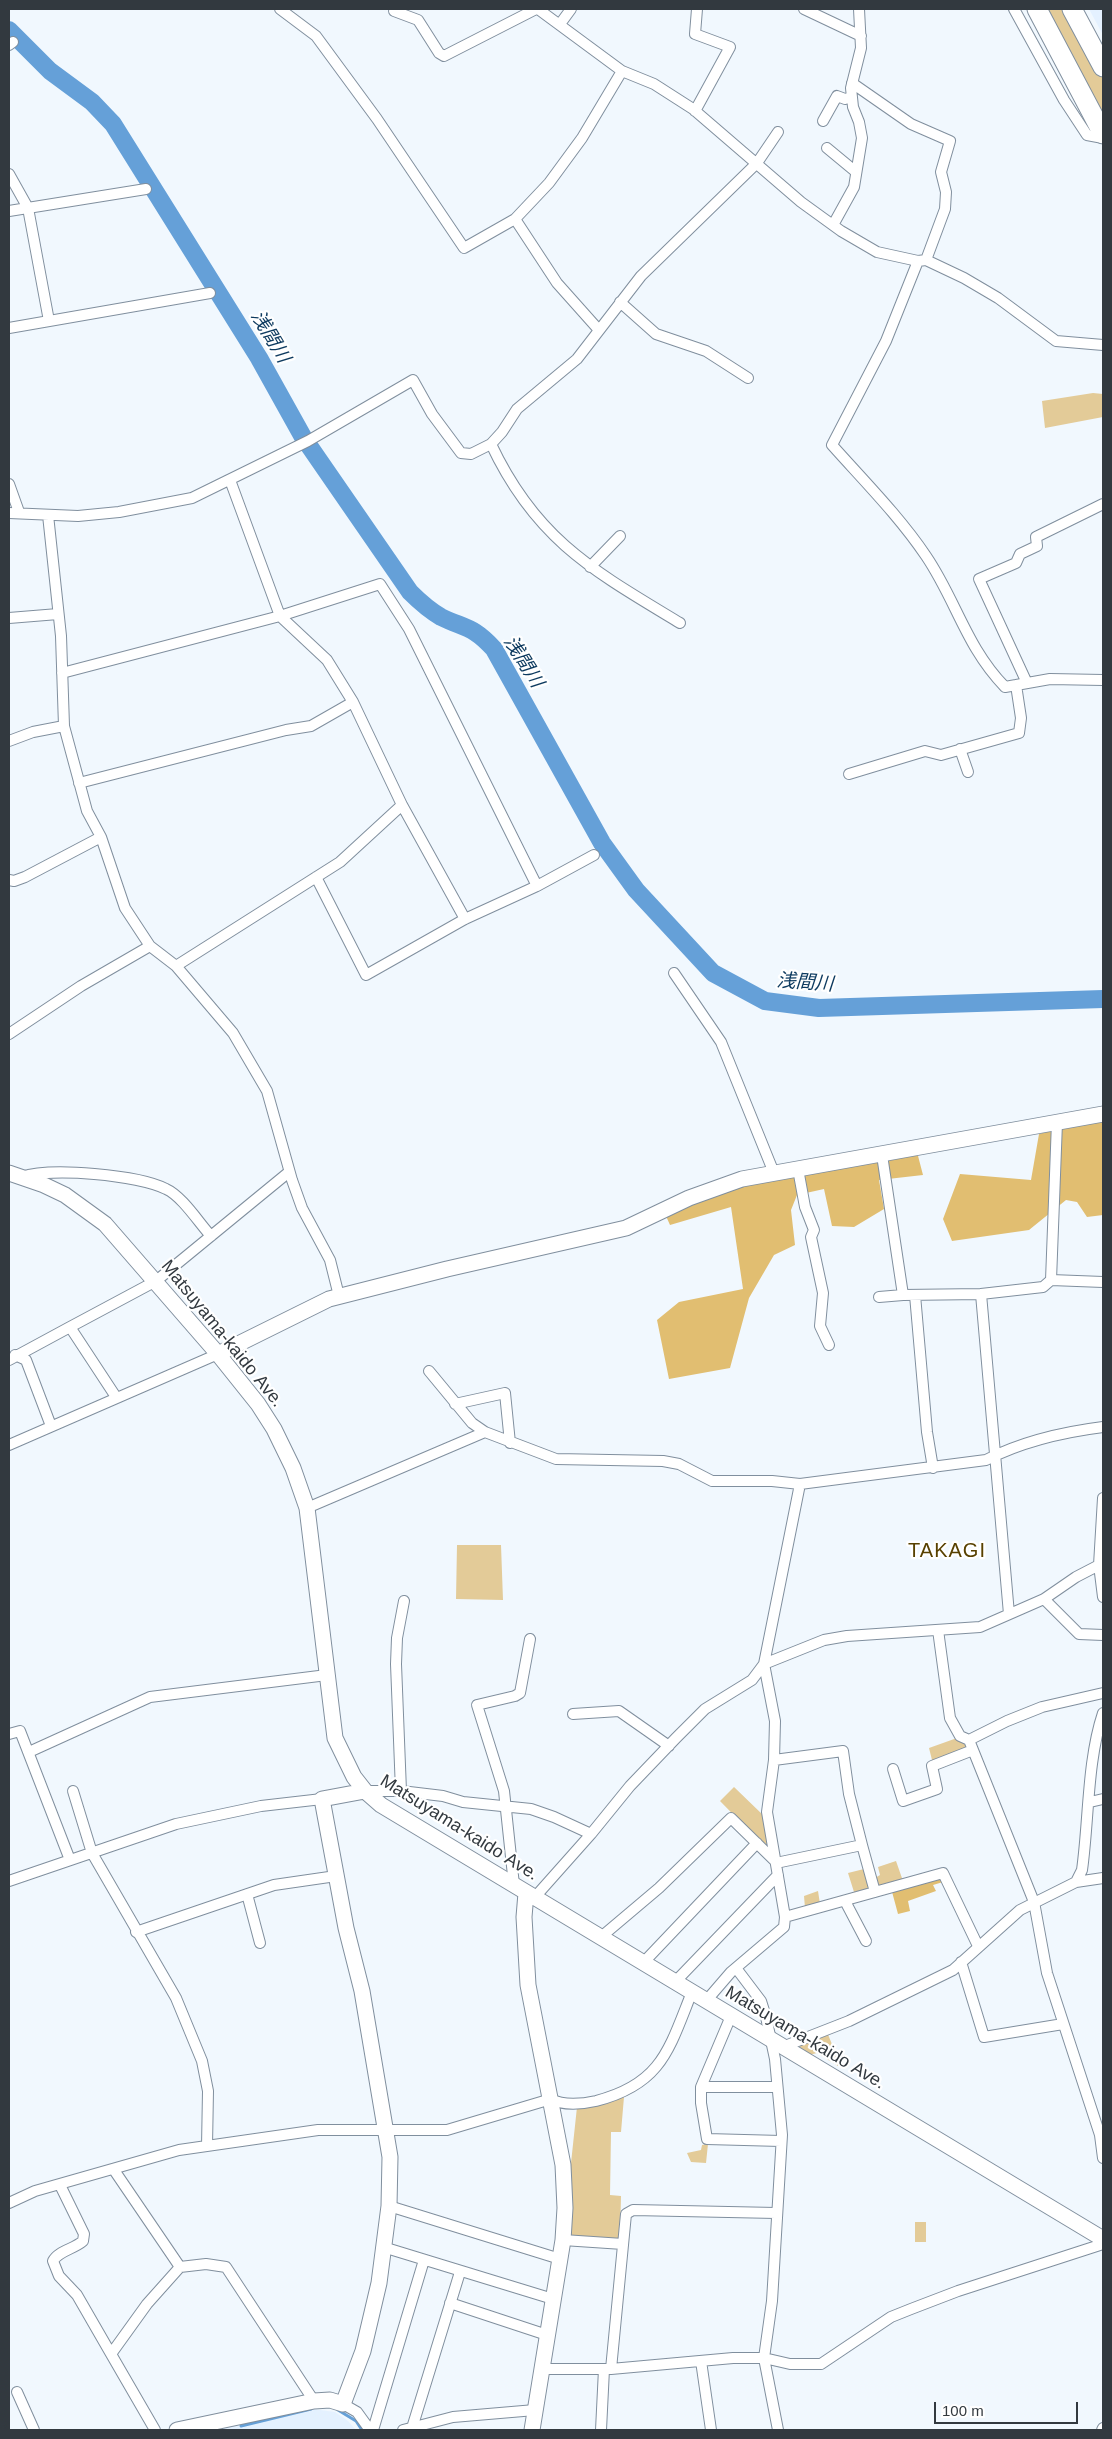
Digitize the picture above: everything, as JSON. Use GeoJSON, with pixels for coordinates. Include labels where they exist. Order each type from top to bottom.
{"type":"FeatureCollection","features":[{"type":"Feature","properties":{"kind":"highway"},"geometry":{"type":"LineString","coordinates":[[1036,9],[1103,136]]}},
{"type":"Feature","properties":{"kind":"highway"},"geometry":{"type":"LineString","coordinates":[[1072,9],[1103,67]]}},
{"type":"Feature","properties":{"kind":"street"},"geometry":{"type":"LineString","coordinates":[[280,9],[316,36],[377,120],[464,248],[515,219],[549,183],[582,138],[622,71]]}},
{"type":"Feature","properties":{"kind":"street"},"geometry":{"type":"LineString","coordinates":[[394,11],[418,20],[439,53],[444,56],[537,9],[622,71],[654,84],[695,111],[801,202],[833,225],[877,252],[922,261],[964,278],[998,298],[1056,341],[1103,345]]}},
{"type":"Feature","properties":{"kind":"street"},"geometry":{"type":"LineString","coordinates":[[560,24],[571,9]]}},
{"type":"Feature","properties":{"kind":"street"},"geometry":{"type":"LineString","coordinates":[[695,111],[730,47],[695,34],[697,9]]}},
{"type":"Feature","properties":{"kind":"street"},"geometry":{"type":"LineString","coordinates":[[804,9],[861,36]]}},
{"type":"Feature","properties":{"kind":"street"},"geometry":{"type":"LineString","coordinates":[[833,225],[854,187],[862,138],[852,97],[852,83],[861,48],[859,9]]}},
{"type":"Feature","properties":{"kind":"street"},"geometry":{"type":"LineString","coordinates":[[1014,9],[1064,100],[1083,128],[1088,134],[1103,136]]}},
{"type":"Feature","properties":{"kind":"street"},"geometry":{"type":"LineString","coordinates":[[852,83],[911,124],[950,141],[941,172],[946,192],[945,209],[886,341],[832,445],[897,518],[926,556],[971,643],[987,669],[1005,687],[1050,679],[1103,680]]}},
{"type":"Feature","properties":{"kind":"street"},"geometry":{"type":"LineString","coordinates":[[823,121],[837,96],[845,99],[852,97]]}},
{"type":"Feature","properties":{"kind":"street"},"geometry":{"type":"LineString","coordinates":[[9,484],[14,512],[48,515],[94,514],[170,504],[192,498],[305,442],[413,380],[432,414],[462,453],[471,454],[491,444],[517,410],[577,359],[640,276],[757,164],[778,132]]}},
{"type":"Feature","properties":{"kind":"street"},"geometry":{"type":"LineString","coordinates":[[827,148],[856,172]]}},
{"type":"Feature","properties":{"kind":"street"},"geometry":{"type":"LineString","coordinates":[[9,174],[28,208],[49,321]]}},
{"type":"Feature","properties":{"kind":"street"},"geometry":{"type":"LineString","coordinates":[[9,211],[146,189]]}},
{"type":"Feature","properties":{"kind":"street"},"geometry":{"type":"LineString","coordinates":[[515,219],[557,283],[598,329]]}},
{"type":"Feature","properties":{"kind":"street"},"geometry":{"type":"LineString","coordinates":[[9,328],[210,293]]}},
{"type":"Feature","properties":{"kind":"street"},"geometry":{"type":"LineString","coordinates":[[620,302],[656,334],[706,351],[748,378]]}},
{"type":"Feature","properties":{"kind":"street"},"geometry":{"type":"LineString","coordinates":[[491,444],[512,486],[525,504],[575,556],[680,624]]}},
{"type":"Feature","properties":{"kind":"street"},"geometry":{"type":"LineString","coordinates":[[230,480],[280,616],[327,660],[353,702],[402,805],[465,919]]}},
{"type":"Feature","properties":{"kind":"street"},"geometry":{"type":"LineString","coordinates":[[1027,683],[979,579],[1016,562],[1020,554],[1037,546],[1036,537],[1103,504]]}},
{"type":"Feature","properties":{"kind":"street"},"geometry":{"type":"LineString","coordinates":[[48,515],[58,614],[64,726],[87,810],[101,837],[125,908],[150,946],[176,966],[233,1033],[267,1091],[289,1172],[302,1208],[330,1260],[339,1296]]}},
{"type":"Feature","properties":{"kind":"street"},"geometry":{"type":"LineString","coordinates":[[590,567],[620,536]]}},
{"type":"Feature","properties":{"kind":"street"},"geometry":{"type":"LineString","coordinates":[[62,673],[280,616],[380,584],[409,629],[537,886]]}},
{"type":"Feature","properties":{"kind":"street"},"geometry":{"type":"LineString","coordinates":[[9,618],[58,614]]}},
{"type":"Feature","properties":{"kind":"street"},"geometry":{"type":"LineString","coordinates":[[849,774],[925,751],[941,755],[1019,733],[1021,718],[1016,685]]}},
{"type":"Feature","properties":{"kind":"street"},"geometry":{"type":"LineString","coordinates":[[79,783],[286,730],[311,726],[353,702]]}},
{"type":"Feature","properties":{"kind":"street"},"geometry":{"type":"LineString","coordinates":[[9,742],[33,732],[64,726]]}},
{"type":"Feature","properties":{"kind":"street"},"geometry":{"type":"LineString","coordinates":[[960,749],[968,772]]}},
{"type":"Feature","properties":{"kind":"street"},"geometry":{"type":"LineString","coordinates":[[176,966],[340,862],[402,805]]}},
{"type":"Feature","properties":{"kind":"street"},"geometry":{"type":"LineString","coordinates":[[9,880],[14,881],[25,877],[101,837]]}},
{"type":"Feature","properties":{"kind":"street"},"geometry":{"type":"LineString","coordinates":[[316,878],[366,975],[465,919],[537,886],[594,854]]}},
{"type":"Feature","properties":{"kind":"street"},"geometry":{"type":"LineString","coordinates":[[9,1034],[81,986],[150,946]]}},
{"type":"Feature","properties":{"kind":"street"},"geometry":{"type":"LineString","coordinates":[[674,973],[721,1042],[774,1173]]}},
{"type":"Feature","properties":{"kind":"street"},"geometry":{"type":"LineString","coordinates":[[9,1446],[218,1354],[329,1299],[447,1269],[617,1230],[720,1186],[774,1173],[1103,1114]]}},
{"type":"Feature","properties":{"kind":"street"},"geometry":{"type":"LineString","coordinates":[[1051,1280],[1057,1122]]}},
{"type":"Feature","properties":{"kind":"street"},"geometry":{"type":"LineString","coordinates":[[882,1155],[903,1295]]}},
{"type":"Feature","properties":{"kind":"street"},"geometry":{"type":"LineString","coordinates":[[798,1169],[805,1207],[814,1230],[812,1237],[823,1293],[820,1326],[828,1345]]}},
{"type":"Feature","properties":{"kind":"street"},"geometry":{"type":"LineString","coordinates":[[15,1175],[41,1172],[108,1176],[147,1182],[167,1189],[175,1195],[211,1236]]}},
{"type":"Feature","properties":{"kind":"street"},"geometry":{"type":"LineString","coordinates":[[12,1358],[156,1281],[289,1172]]}},
{"type":"Feature","properties":{"kind":"street","name":"Matsuyama-kaido Ave."},"geometry":{"type":"LineString","coordinates":[[15,1175],[51,1188],[86,1209],[105,1224],[218,1354],[258,1404],[274,1429],[293,1468],[307,1508],[336,1738],[354,1777],[365,1791],[381,1805],[731,2016],[785,2046],[1103,2239]]}},
{"type":"Feature","properties":{"kind":"street"},"geometry":{"type":"LineString","coordinates":[[878,1298],[903,1295],[981,1294],[1043,1287],[1051,1280],[1103,1282]]}},
{"type":"Feature","properties":{"kind":"street"},"geometry":{"type":"LineString","coordinates":[[981,1294],[1009,1614]]}},
{"type":"Feature","properties":{"kind":"street"},"geometry":{"type":"LineString","coordinates":[[915,1295],[927,1432],[933,1468]]}},
{"type":"Feature","properties":{"kind":"street"},"geometry":{"type":"LineString","coordinates":[[70,1327],[116,1398]]}},
{"type":"Feature","properties":{"kind":"street"},"geometry":{"type":"LineString","coordinates":[[12,1358],[26,1360],[51,1426]]}},
{"type":"Feature","properties":{"kind":"street"},"geometry":{"type":"LineString","coordinates":[[429,1371],[472,1423],[485,1432],[510,1443],[556,1460],[663,1461],[679,1464],[712,1481],[772,1481],[800,1484],[933,1468],[986,1460],[1048,1436],[1103,1427]]}},
{"type":"Feature","properties":{"kind":"street"},"geometry":{"type":"LineString","coordinates":[[455,1404],[505,1393],[510,1443]]}},
{"type":"Feature","properties":{"kind":"street"},"geometry":{"type":"LineString","coordinates":[[307,1508],[485,1432]]}},
{"type":"Feature","properties":{"kind":"street"},"geometry":{"type":"LineString","coordinates":[[706,2001],[736,1968],[784,1927],[785,1917],[767,1812],[774,1760],[775,1720],[764,1664],[800,1484]]}},
{"type":"Feature","properties":{"kind":"street"},"geometry":{"type":"LineString","coordinates":[[1103,1498],[1101,1564],[1103,1596]]}},
{"type":"Feature","properties":{"kind":"street"},"geometry":{"type":"LineString","coordinates":[[525,1892],[591,1834],[630,1786],[705,1709],[752,1680],[764,1664],[824,1640],[847,1636],[980,1627],[1044,1599],[1076,1576],[1101,1564]]}},
{"type":"Feature","properties":{"kind":"street"},"geometry":{"type":"LineString","coordinates":[[1044,1599],[1079,1634],[1103,1635]]}},
{"type":"Feature","properties":{"kind":"street"},"geometry":{"type":"LineString","coordinates":[[400,1791],[396,1664],[397,1638],[404,1601]]}},
{"type":"Feature","properties":{"kind":"street"},"geometry":{"type":"LineString","coordinates":[[938,1630],[950,1718],[960,1736],[969,1740],[982,1768],[1034,1902],[1047,1973],[1100,2135],[1103,2158]]}},
{"type":"Feature","properties":{"kind":"street"},"geometry":{"type":"LineString","coordinates":[[530,1639],[520,1693],[515,1696],[477,1705],[504,1791],[525,1892],[526,1967],[532,2007],[564,2165],[563,2240],[532,2430]]}},
{"type":"Feature","properties":{"kind":"street"},"geometry":{"type":"LineString","coordinates":[[30,1752],[150,1697],[327,1675]]}},
{"type":"Feature","properties":{"kind":"street"},"geometry":{"type":"LineString","coordinates":[[969,1740],[1007,1721],[1042,1707],[1103,1693]]}},
{"type":"Feature","properties":{"kind":"street"},"geometry":{"type":"LineString","coordinates":[[573,1714],[619,1711],[669,1746]]}},
{"type":"Feature","properties":{"kind":"street"},"geometry":{"type":"LineString","coordinates":[[1076,1882],[1082,1870],[1099,1725],[1103,1713]]}},
{"type":"Feature","properties":{"kind":"street"},"geometry":{"type":"LineString","coordinates":[[9,1734],[20,1731],[30,1752],[70,1860]]}},
{"type":"Feature","properties":{"kind":"street"},"geometry":{"type":"LineString","coordinates":[[893,1770],[903,1801],[937,1789],[932,1766],[973,1750]]}},
{"type":"Feature","properties":{"kind":"street"},"geometry":{"type":"LineString","coordinates":[[774,1760],[843,1751],[849,1794],[876,1892]]}},
{"type":"Feature","properties":{"kind":"street"},"geometry":{"type":"LineString","coordinates":[[73,1791],[92,1853],[136,1932],[176,1998],[202,2061],[208,2091],[207,2146]]}},
{"type":"Feature","properties":{"kind":"street"},"geometry":{"type":"LineString","coordinates":[[9,1881],[176,1824],[261,1806],[322,1799],[365,1791],[400,1791],[443,1796],[463,1802],[531,1809],[554,1816],[591,1834]]}},
{"type":"Feature","properties":{"kind":"street"},"geometry":{"type":"LineString","coordinates":[[322,1799],[336,1876],[362,1991],[390,2157],[388,2206],[373,2313],[363,2351],[343,2404]]}},
{"type":"Feature","properties":{"kind":"street"},"geometry":{"type":"LineString","coordinates":[[1090,1802],[1103,1799]]}},
{"type":"Feature","properties":{"kind":"street"},"geometry":{"type":"LineString","coordinates":[[601,1938],[659,1888],[731,1818],[776,1862]]}},
{"type":"Feature","properties":{"kind":"street"},"geometry":{"type":"LineString","coordinates":[[644,1963],[757,1843]]}},
{"type":"Feature","properties":{"kind":"street"},"geometry":{"type":"LineString","coordinates":[[776,1862],[862,1845]]}},
{"type":"Feature","properties":{"kind":"street"},"geometry":{"type":"LineString","coordinates":[[785,1917],[943,1873],[978,1946]]}},
{"type":"Feature","properties":{"kind":"street"},"geometry":{"type":"LineString","coordinates":[[675,1982],[778,1875]]}},
{"type":"Feature","properties":{"kind":"street"},"geometry":{"type":"LineString","coordinates":[[136,1932],[274,1885],[336,1876]]}},
{"type":"Feature","properties":{"kind":"street"},"geometry":{"type":"LineString","coordinates":[[785,2046],[850,2021],[953,1970],[1020,1910],[1076,1882],[1103,1878]]}},
{"type":"Feature","properties":{"kind":"street"},"geometry":{"type":"LineString","coordinates":[[247,1894],[260,1943]]}},
{"type":"Feature","properties":{"kind":"street"},"geometry":{"type":"LineString","coordinates":[[845,1901],[866,1941]]}},
{"type":"Feature","properties":{"kind":"street"},"geometry":{"type":"LineString","coordinates":[[961,1962],[984,2037],[1063,2024]]}},
{"type":"Feature","properties":{"kind":"street"},"geometry":{"type":"LineString","coordinates":[[736,1968],[761,2001],[771,2038],[777,2087],[781,2141],[772,2301],[764,2358],[778,2430]]}},
{"type":"Feature","properties":{"kind":"street"},"geometry":{"type":"LineString","coordinates":[[9,2203],[35,2192],[179,2150],[318,2130],[447,2130],[551,2100],[557,2103],[588,2103],[614,2096],[639,2084],[667,2055],[692,1992]]}},
{"type":"Feature","properties":{"kind":"street"},"geometry":{"type":"LineString","coordinates":[[731,2016],[701,2087],[700,2103],[707,2138],[781,2141]]}},
{"type":"Feature","properties":{"kind":"street"},"geometry":{"type":"LineString","coordinates":[[701,2087],[777,2087]]}},
{"type":"Feature","properties":{"kind":"street"},"geometry":{"type":"LineString","coordinates":[[114,2170],[180,2267]]}},
{"type":"Feature","properties":{"kind":"street"},"geometry":{"type":"LineString","coordinates":[[60,2185],[84,2234],[83,2241],[56,2256],[53,2261],[59,2276],[77,2295],[155,2430]]}},
{"type":"Feature","properties":{"kind":"street"},"geometry":{"type":"LineString","coordinates":[[388,2206],[560,2259]]}},
{"type":"Feature","properties":{"kind":"street"},"geometry":{"type":"LineString","coordinates":[[601,2430],[626,2214],[633,2210],[776,2213]]}},
{"type":"Feature","properties":{"kind":"street"},"geometry":{"type":"LineString","coordinates":[[563,2240],[623,2244]]}},
{"type":"Feature","properties":{"kind":"street"},"geometry":{"type":"LineString","coordinates":[[542,2369],[607,2369],[764,2358],[790,2364],[821,2364],[898,2314],[958,2291],[1103,2244]]}},
{"type":"Feature","properties":{"kind":"street"},"geometry":{"type":"LineString","coordinates":[[383,2247],[460,2272],[554,2299]]}},
{"type":"Feature","properties":{"kind":"street"},"geometry":{"type":"LineString","coordinates":[[372,2430],[424,2260]]}},
{"type":"Feature","properties":{"kind":"street"},"geometry":{"type":"LineString","coordinates":[[111,2354],[147,2304],[180,2267],[206,2264],[226,2267],[314,2401]]}},
{"type":"Feature","properties":{"kind":"street"},"geometry":{"type":"LineString","coordinates":[[407,2429],[460,2272]]}},
{"type":"Feature","properties":{"kind":"street"},"geometry":{"type":"LineString","coordinates":[[450,2303],[547,2335]]}},
{"type":"Feature","properties":{"kind":"street"},"geometry":{"type":"LineString","coordinates":[[700,2361],[711,2430]]}},
{"type":"Feature","properties":{"kind":"street"},"geometry":{"type":"LineString","coordinates":[[17,2392],[34,2430]]}},
{"type":"Feature","properties":{"kind":"street"},"geometry":{"type":"LineString","coordinates":[[177,2430],[314,2401],[330,2400],[343,2404],[357,2412],[372,2430]]}},
{"type":"Feature","properties":{"kind":"street"},"geometry":{"type":"LineString","coordinates":[[407,2429],[453,2417],[535,2410]]}},
{"type":"Feature","properties":{"kind":"shaded area"},"geometry":{"type":"Polygon","coordinates":[[[1044,9],[1066,9],[1103,77],[1103,121],[1044,9]]]}},
{"type":"Feature","properties":{"kind":"shaded area"},"geometry":{"type":"Polygon","coordinates":[[[1089,9],[1103,9],[1103,35],[1089,9]]]}},
{"type":"Feature","properties":{"kind":"shaded area"},"geometry":{"type":"Polygon","coordinates":[[[1093,393],[1103,394],[1103,417],[1045,428],[1042,401],[1093,393]]]}},
{"type":"Feature","properties":{"kind":"shaded area"},"geometry":{"type":"Polygon","coordinates":[[[1103,1120],[1103,1215],[1087,1217],[1077,1202],[1066,1200],[1029,1230],[952,1241],[943,1219],[960,1174],[1031,1180],[1039,1134],[1075,1123],[1103,1120]]]}},
{"type":"Feature","properties":{"kind":"shaded area"},"geometry":{"type":"Polygon","coordinates":[[[917,1152],[923,1175],[879,1180],[884,1209],[854,1227],[832,1226],[824,1189],[797,1195],[791,1210],[795,1245],[774,1255],[749,1298],[730,1368],[669,1379],[657,1320],[679,1302],[743,1289],[731,1207],[670,1225],[666,1216],[740,1185],[917,1152]]]}},
{"type":"Feature","properties":{"kind":"shaded area"},"geometry":{"type":"Polygon","coordinates":[[[457,1545],[501,1545],[503,1600],[456,1599],[457,1545]]]}},
{"type":"Feature","properties":{"kind":"shaded area"},"geometry":{"type":"Polygon","coordinates":[[[957,1738],[973,1748],[933,1764],[929,1748],[957,1738]]]}},
{"type":"Feature","properties":{"kind":"shaded area"},"geometry":{"type":"Polygon","coordinates":[[[734,1787],[763,1815],[772,1854],[720,1801],[734,1787]]]}},
{"type":"Feature","properties":{"kind":"shaded area"},"geometry":{"type":"Polygon","coordinates":[[[896,1861],[903,1881],[883,1887],[878,1886],[875,1878],[880,1875],[878,1867],[896,1861]]]}},
{"type":"Feature","properties":{"kind":"shaded area"},"geometry":{"type":"Polygon","coordinates":[[[868,1868],[872,1889],[854,1892],[848,1873],[868,1868]]]}},
{"type":"Feature","properties":{"kind":"shaded area"},"geometry":{"type":"Polygon","coordinates":[[[940,1874],[943,1882],[933,1885],[936,1891],[908,1901],[910,1911],[898,1914],[891,1888],[940,1874]]]}},
{"type":"Feature","properties":{"kind":"shaded area"},"geometry":{"type":"Polygon","coordinates":[[[818,1891],[820,1904],[805,1908],[804,1896],[818,1891]]]}},
{"type":"Feature","properties":{"kind":"shaded area"},"geometry":{"type":"Polygon","coordinates":[[[827,2032],[840,2064],[838,2066],[817,2053],[809,2055],[799,2049],[800,2043],[827,2032]]]}},
{"type":"Feature","properties":{"kind":"shaded area"},"geometry":{"type":"Polygon","coordinates":[[[624,2097],[621,2132],[611,2132],[610,2195],[621,2196],[620,2237],[617,2240],[574,2238],[571,2234],[571,2163],[577,2107],[624,2097]]]}},
{"type":"Feature","properties":{"kind":"shaded area"},"geometry":{"type":"Polygon","coordinates":[[[708,2144],[706,2163],[691,2162],[687,2153],[701,2150],[702,2145],[708,2144]]]}},
{"type":"Feature","properties":{"kind":"shaded area"},"geometry":{"type":"Polygon","coordinates":[[[915,2222],[926,2222],[926,2242],[915,2242],[915,2222]]]}},
{"type":"Feature","properties":{"kind":"shaded area"},"geometry":{"type":"Polygon","coordinates":[[[313,2409],[335,2412],[348,2421],[356,2430],[199,2430],[313,2409]]]}},
{"type":"Feature","properties":{"kind":"waterway","name":"浅間川"},"geometry":{"type":"LineString","coordinates":[[9,30],[50,71],[92,102],[113,124],[259,358],[303,437],[410,592],[432,612],[475,632],[494,649],[602,843],[636,890],[713,973],[765,1001],[819,1008],[1103,999]]}},
{"type":"Feature","properties":{"kind":"waterway"},"geometry":{"type":"LineString","coordinates":[[241,2426],[311,2409]]}},
{"type":"Feature","properties":{"kind":"waterway"},"geometry":{"type":"LineString","coordinates":[[338,2410],[356,2421],[362,2430]]}},
{"type":"Feature","properties":{"kind":"district","name":"TAKAGI"},"geometry":{"type":"Point","coordinates":[947,1551]}}]}
